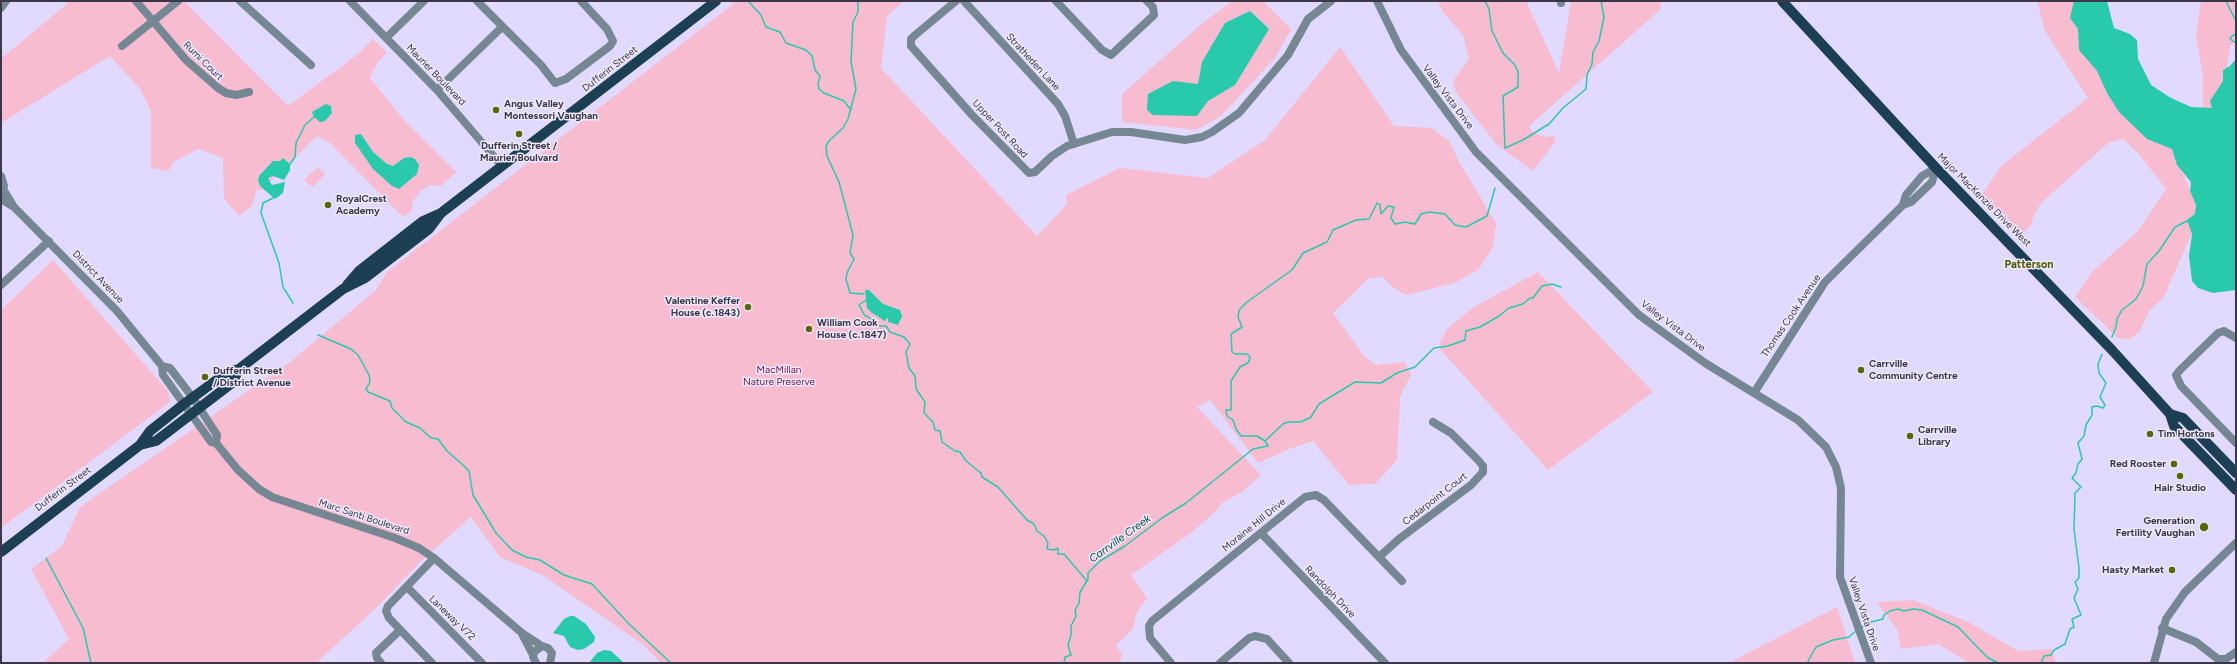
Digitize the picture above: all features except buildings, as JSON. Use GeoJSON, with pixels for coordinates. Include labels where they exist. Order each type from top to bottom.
{"type":"FeatureCollection","features":[{"type":"Feature","properties":{"kind":"main road","name":"Dufferin Street"},"geometry":{"type":"LineString","coordinates":[[1,552],[140,446],[150,431],[184,404],[226,373],[239,369],[343,289],[365,278],[429,229],[441,213],[716,1]]}},
{"type":"Feature","properties":{"kind":"main road","name":"Major MacKenzie Drive West"},"geometry":{"type":"LineString","coordinates":[[1782,1],[1936,168],[2047,281],[2170,414],[2174,426],[2236,490]]}},
{"type":"Feature","properties":{"kind":"main road","name":"Dufferin Street"},"geometry":{"type":"LineString","coordinates":[[140,446],[156,441],[232,382],[239,369]]}},
{"type":"Feature","properties":{"kind":"main road","name":"Major MacKenzie Drive West"},"geometry":{"type":"LineString","coordinates":[[2170,414],[2183,418],[2236,473]]}},
{"type":"Feature","properties":{"kind":"street"},"geometry":{"type":"LineString","coordinates":[[1,8],[6,1]]}},
{"type":"Feature","properties":{"kind":"street","name":"Rumi Court"},"geometry":{"type":"LineString","coordinates":[[136,1],[186,60],[218,88],[226,93],[236,95],[249,92]]}},
{"type":"Feature","properties":{"kind":"street"},"geometry":{"type":"LineString","coordinates":[[122,46],[178,1]]}},
{"type":"Feature","properties":{"kind":"street"},"geometry":{"type":"LineString","coordinates":[[240,1],[311,65]]}},
{"type":"Feature","properties":{"kind":"street","name":"Maurier Boulevard"},"geometry":{"type":"LineString","coordinates":[[350,1],[437,90],[502,166]]}},
{"type":"Feature","properties":{"kind":"street"},"geometry":{"type":"LineString","coordinates":[[386,38],[424,1]]}},
{"type":"Feature","properties":{"kind":"street"},"geometry":{"type":"LineString","coordinates":[[477,1],[541,65],[551,80],[555,83],[562,82],[610,46],[613,41],[607,29],[581,1]]}},
{"type":"Feature","properties":{"kind":"street","name":"Upper Post Road"},"geometry":{"type":"LineString","coordinates":[[956,1],[914,36],[910,42],[913,50],[1027,172],[1035,172],[1056,153],[1074,144],[1118,131],[1185,140],[1202,137],[1212,132],[1239,113],[1288,55],[1308,18],[1331,1]]}},
{"type":"Feature","properties":{"kind":"street","name":"Stratheden Lane"},"geometry":{"type":"LineString","coordinates":[[964,1],[1058,104],[1065,116],[1074,144]]}},
{"type":"Feature","properties":{"kind":"street"},"geometry":{"type":"LineString","coordinates":[[1056,1],[1102,50],[1111,55],[1154,16],[1153,7],[1147,1]]}},
{"type":"Feature","properties":{"kind":"street","name":"Valley Vista Drive"},"geometry":{"type":"LineString","coordinates":[[1377,1],[1401,50],[1476,152],[1639,315],[1705,363],[1798,420],[1826,447],[1836,467],[1841,488],[1840,577],[1849,606],[1871,663]]}},
{"type":"Feature","properties":{"kind":"street"},"geometry":{"type":"LineString","coordinates":[[437,90],[502,26]]}},
{"type":"Feature","properties":{"kind":"street","name":"Thomas Cook Avenue"},"geometry":{"type":"LineString","coordinates":[[1754,393],[1825,282],[1903,205],[1911,202],[1932,182],[1936,168]]}},
{"type":"Feature","properties":{"kind":"street","name":"District Avenue"},"geometry":{"type":"LineString","coordinates":[[1,176],[4,182],[2,191],[14,208]]}},
{"type":"Feature","properties":{"kind":"street","name":"District Avenue"},"geometry":{"type":"LineString","coordinates":[[1,199],[14,208],[49,241],[117,311],[162,366],[163,374],[190,414]]}},
{"type":"Feature","properties":{"kind":"street"},"geometry":{"type":"LineString","coordinates":[[1,285],[49,241]]}},
{"type":"Feature","properties":{"kind":"street"},"geometry":{"type":"LineString","coordinates":[[2236,338],[2224,331],[2218,333],[2180,370],[2176,376],[2181,386],[2236,443]]}},
{"type":"Feature","properties":{"kind":"street","name":"District Avenue"},"geometry":{"type":"LineString","coordinates":[[162,366],[170,368],[199,407]]}},
{"type":"Feature","properties":{"kind":"street","name":"Marc Santi Boulevard"},"geometry":{"type":"LineString","coordinates":[[199,407],[217,435],[216,443]]}},
{"type":"Feature","properties":{"kind":"street","name":"Marc Santi Boulevard"},"geometry":{"type":"LineString","coordinates":[[190,414],[210,442],[216,443],[247,480],[272,497],[410,543],[434,558],[522,633],[551,650],[552,662]]}},
{"type":"Feature","properties":{"kind":"street","name":"Cedarpoint Court"},"geometry":{"type":"LineString","coordinates":[[1379,557],[1399,539],[1471,485],[1483,472],[1482,466],[1478,460],[1451,434],[1433,422]]}},
{"type":"Feature","properties":{"kind":"street","name":"Moraine Hill Drive"},"geometry":{"type":"LineString","coordinates":[[1171,663],[1150,638],[1149,626],[1152,622],[1305,497],[1316,495],[1324,500],[1402,581]]}},
{"type":"Feature","properties":{"kind":"street","name":"Randolph Drive"},"geometry":{"type":"LineString","coordinates":[[1261,533],[1385,663]]}},
{"type":"Feature","properties":{"kind":"street"},"geometry":{"type":"LineString","coordinates":[[2154,663],[2162,628],[2166,619],[2185,592],[2236,543]]}},
{"type":"Feature","properties":{"kind":"street"},"geometry":{"type":"LineString","coordinates":[[432,663],[387,616],[386,609],[434,558]]}},
{"type":"Feature","properties":{"kind":"street","name":"Laneway V72"},"geometry":{"type":"LineString","coordinates":[[407,587],[482,663]]}},
{"type":"Feature","properties":{"kind":"street"},"geometry":{"type":"LineString","coordinates":[[2162,628],[2196,642],[2218,659],[2226,659],[2236,652]]}},
{"type":"Feature","properties":{"kind":"street"},"geometry":{"type":"LineString","coordinates":[[381,663],[377,658],[376,653],[400,630]]}},
{"type":"Feature","properties":{"kind":"street","name":"Marc Santi Boulevard"},"geometry":{"type":"LineString","coordinates":[[522,633],[533,660]]}},
{"type":"Feature","properties":{"kind":"street"},"geometry":{"type":"LineString","coordinates":[[1220,663],[1249,638],[1255,636],[1267,639],[1289,663]]}},
{"type":"Feature","properties":{"kind":"street"},"geometry":{"type":"LineString","coordinates":[[533,660],[536,649],[542,646]]}},
{"type":"Feature","properties":{"kind":"green space"},"geometry":{"type":"Polygon","coordinates":[[[66,1],[184,1],[288,106],[358,54],[373,39],[387,53],[377,63],[370,78],[404,120],[456,172],[441,186],[430,185],[421,191],[413,201],[411,212],[403,217],[330,143],[317,136],[260,191],[257,188],[252,206],[239,216],[224,199],[223,158],[198,149],[175,161],[168,171],[151,168],[151,111],[140,89],[110,56],[1,123],[1,59],[68,3],[66,1]]]}},
{"type":"Feature","properties":{"kind":"green space","name":"MacMillan Nature Preserve"},"geometry":{"type":"Polygon","coordinates":[[[737,1],[904,1],[887,16],[881,68],[1037,236],[1067,204],[1066,195],[1120,168],[1208,178],[1265,140],[1340,47],[1394,126],[1432,128],[1450,142],[1458,160],[1497,225],[1494,232],[1495,237],[1493,247],[1478,270],[1454,283],[1406,295],[1391,286],[1383,277],[1368,279],[1333,313],[1364,356],[1376,365],[1405,362],[1411,375],[1400,397],[1397,460],[1375,484],[1349,485],[1313,441],[1289,449],[1258,463],[1210,400],[1197,407],[1261,475],[1242,492],[1222,503],[1216,511],[1191,533],[1131,575],[1147,598],[1137,612],[1133,629],[1116,645],[1122,655],[1119,663],[661,663],[642,644],[544,576],[500,557],[471,517],[421,561],[376,608],[316,663],[43,663],[69,639],[31,569],[62,546],[80,507],[290,362],[375,291],[387,272],[737,1]]]}},
{"type":"Feature","properties":{"kind":"green space"},"geometry":{"type":"Polygon","coordinates":[[[1233,1],[1263,1],[1291,29],[1275,58],[1221,116],[1196,130],[1122,122],[1122,94],[1205,21],[1233,1]]]}},
{"type":"Feature","properties":{"kind":"green space"},"geometry":{"type":"Polygon","coordinates":[[[1438,1],[1526,1],[1559,73],[1571,1],[1660,1],[1661,9],[1529,126],[1532,131],[1544,137],[1555,136],[1555,142],[1533,171],[1496,144],[1456,92],[1453,81],[1469,59],[1463,35],[1442,11],[1438,1]]]}},
{"type":"Feature","properties":{"kind":"green space"},"geometry":{"type":"Polygon","coordinates":[[[2037,1],[2075,1],[2173,150],[2200,214],[2164,297],[2149,311],[2140,331],[2131,339],[2118,338],[2075,297],[2092,272],[2138,231],[2166,189],[2138,153],[2123,139],[2108,143],[2041,203],[2034,215],[2030,227],[2017,238],[1982,195],[2001,166],[2088,98],[2045,31],[2037,1]]]}},
{"type":"Feature","properties":{"kind":"green space"},"geometry":{"type":"Polygon","coordinates":[[[2201,1],[2236,1],[2236,41],[2230,46],[2227,67],[2217,97],[2210,109],[2203,110],[2203,76],[2196,35],[2201,1]]]}},
{"type":"Feature","properties":{"kind":"green space"},"geometry":{"type":"Polygon","coordinates":[[[318,167],[325,174],[313,187],[304,180],[318,167]]]}},
{"type":"Feature","properties":{"kind":"green space"},"geometry":{"type":"Polygon","coordinates":[[[53,260],[168,391],[170,402],[1,528],[1,310],[53,260]]]}},
{"type":"Feature","properties":{"kind":"green space"},"geometry":{"type":"Polygon","coordinates":[[[1538,272],[1653,392],[1548,470],[1440,349],[1440,342],[1447,329],[1474,307],[1538,272]]]}},
{"type":"Feature","properties":{"kind":"green space"},"geometry":{"type":"Polygon","coordinates":[[[1913,600],[1970,623],[2018,651],[2051,649],[2056,663],[1969,663],[1938,644],[1901,649],[1898,631],[1877,602],[1913,600]]]}},
{"type":"Feature","properties":{"kind":"green space"},"geometry":{"type":"Polygon","coordinates":[[[1837,607],[1855,663],[1732,663],[1736,659],[1837,607]]]}},
{"type":"Feature","properties":{"kind":"shaded area"},"geometry":{"type":"Polygon","coordinates":[[[2074,1],[2107,1],[2114,28],[2130,34],[2137,40],[2138,59],[2151,85],[2171,98],[2191,107],[2212,108],[2210,101],[2223,81],[2223,70],[2230,66],[2236,59],[2236,290],[2213,293],[2198,288],[2192,281],[2189,256],[2192,234],[2187,220],[2195,214],[2196,205],[2190,191],[2191,182],[2177,165],[2172,149],[2147,139],[2119,112],[2107,93],[2097,71],[2079,50],[2078,29],[2070,18],[2074,1]]]}},
{"type":"Feature","properties":{"kind":"shaded area"},"geometry":{"type":"Polygon","coordinates":[[[1250,11],[1269,29],[1235,85],[1208,101],[1197,116],[1153,115],[1147,110],[1148,94],[1173,81],[1198,84],[1202,62],[1225,23],[1250,11]]]}},
{"type":"Feature","properties":{"kind":"shaded area"},"geometry":{"type":"Polygon","coordinates":[[[326,104],[331,106],[332,113],[325,121],[320,122],[314,117],[312,112],[326,104]]]}},
{"type":"Feature","properties":{"kind":"shaded area"},"geometry":{"type":"Polygon","coordinates":[[[361,134],[373,152],[387,164],[393,166],[404,158],[410,157],[415,159],[419,165],[417,174],[399,189],[392,186],[373,169],[355,143],[355,135],[361,134]]]}},
{"type":"Feature","properties":{"kind":"shaded area"},"geometry":{"type":"Polygon","coordinates":[[[283,158],[290,164],[290,170],[284,180],[273,176],[268,178],[272,185],[285,182],[283,193],[275,199],[261,187],[258,181],[259,176],[273,161],[280,161],[283,158]]]}},
{"type":"Feature","properties":{"kind":"shaded area"},"geometry":{"type":"Polygon","coordinates":[[[865,290],[869,290],[883,304],[900,310],[902,316],[898,325],[888,322],[888,317],[885,321],[867,308],[865,290]]]}},
{"type":"Feature","properties":{"kind":"shaded area"},"geometry":{"type":"Polygon","coordinates":[[[574,616],[586,624],[595,637],[594,642],[584,649],[578,650],[570,647],[564,636],[553,633],[564,619],[574,616]]]}},
{"type":"Feature","properties":{"kind":"shaded area"},"geometry":{"type":"Polygon","coordinates":[[[604,650],[611,651],[624,663],[589,663],[597,653],[604,650]]]}},
{"type":"Feature","properties":{"kind":"waterway"},"geometry":{"type":"LineString","coordinates":[[748,1],[761,15],[766,27],[780,32],[786,43],[806,50],[812,56],[815,70],[820,76],[818,84],[819,89],[824,93],[844,101],[851,110]]}},
{"type":"Feature","properties":{"kind":"waterway"},"geometry":{"type":"LineString","coordinates":[[858,1],[858,12],[853,22],[851,61],[856,89],[848,119],[843,128],[829,141],[826,146],[827,156],[839,182],[853,235],[850,253],[854,259],[847,273],[846,279],[850,293],[864,294]]}},
{"type":"Feature","properties":{"kind":"waterway"},"geometry":{"type":"LineString","coordinates":[[1485,1],[1489,9],[1492,31],[1503,53],[1515,65],[1518,72],[1518,87],[1503,96],[1505,148]]}},
{"type":"Feature","properties":{"kind":"waterway","name":"Carrville Creek"},"geometry":{"type":"LineString","coordinates":[[1505,148],[1523,140],[1549,124],[1563,108],[1586,89],[1587,75],[1592,64],[1593,52],[1599,41],[1604,17],[1601,1]]}},
{"type":"Feature","properties":{"kind":"waterway"},"geometry":{"type":"LineString","coordinates":[[2226,1],[2236,21]]}},
{"type":"Feature","properties":{"kind":"waterway"},"geometry":{"type":"LineString","coordinates":[[2236,34],[2230,39],[2236,43]]}},
{"type":"Feature","properties":{"kind":"waterway"},"geometry":{"type":"LineString","coordinates":[[290,164],[295,157],[296,143],[305,125],[314,117]]}},
{"type":"Feature","properties":{"kind":"waterway","name":"Carrville Creek"},"geometry":{"type":"LineString","coordinates":[[1064,663],[1065,657],[1071,655],[1068,645],[1071,635],[1071,626],[1076,616],[1075,610],[1079,603],[1080,592],[1088,579],[1088,573],[1100,561],[1125,546],[1162,518],[1186,503],[1253,449],[1268,446],[1265,441],[1257,436],[1241,436],[1236,429],[1233,420],[1227,416],[1226,410],[1231,410],[1231,381],[1240,367],[1249,362],[1250,357],[1247,354],[1235,354],[1232,352],[1231,334],[1242,327],[1238,317],[1239,310],[1247,302],[1292,270],[1303,253],[1327,242],[1333,230],[1356,220],[1369,219],[1377,203],[1380,205],[1381,214],[1388,206],[1394,207],[1391,218],[1395,224],[1405,222],[1415,224],[1421,214],[1429,212],[1445,214],[1455,225],[1466,227],[1487,216],[1495,188]]}},
{"type":"Feature","properties":{"kind":"waterway"},"geometry":{"type":"LineString","coordinates":[[273,198],[263,203],[261,213],[279,263],[283,287],[293,303]]}},
{"type":"Feature","properties":{"kind":"waterway"},"geometry":{"type":"LineString","coordinates":[[2112,337],[2117,319],[2122,310],[2136,299],[2143,286],[2147,264],[2159,251],[2175,227],[2189,220]]}},
{"type":"Feature","properties":{"kind":"waterway"},"geometry":{"type":"LineString","coordinates":[[1265,441],[1283,424],[1288,422],[1301,422],[1311,417],[1319,404],[1355,382],[1381,383],[1397,373],[1415,367],[1434,348],[1448,346],[1465,340],[1466,331],[1480,327],[1499,316],[1509,308],[1523,304],[1530,298],[1533,298],[1542,286],[1552,284],[1561,287]]}},
{"type":"Feature","properties":{"kind":"waterway"},"geometry":{"type":"LineString","coordinates":[[866,300],[859,305],[865,316],[879,326],[886,326],[890,332],[904,337],[910,344],[906,352],[909,368],[915,376],[916,389],[925,402],[924,413],[933,422],[935,430],[940,431],[942,442],[955,451],[960,452],[966,461],[981,473],[982,477],[998,487],[1027,520],[1034,524],[1037,531],[1044,536],[1048,543],[1047,549],[1054,550],[1058,548],[1058,554],[1064,554],[1087,581]]}},
{"type":"Feature","properties":{"kind":"waterway"},"geometry":{"type":"LineString","coordinates":[[318,335],[351,349],[358,355],[369,375],[370,382],[366,389],[368,392],[390,401],[392,408],[406,422],[420,428],[431,438],[438,439],[447,451],[469,471],[473,495],[496,533],[512,550],[526,557],[540,560],[564,575],[592,584],[629,624],[671,663]]}},
{"type":"Feature","properties":{"kind":"waterway"},"geometry":{"type":"LineString","coordinates":[[2041,663],[2044,656],[2051,655],[2054,650],[2065,644],[2070,629],[2074,627],[2072,619],[2081,615],[2074,598],[2078,589],[2075,582],[2079,578],[2074,529],[2075,493],[2081,487],[2072,478],[2076,473],[2078,464],[2082,459],[2078,443],[2084,436],[2086,425],[2092,415],[2092,407],[2097,406],[2103,408],[2105,405],[2100,397],[2106,383],[2099,373],[2098,364],[2102,354]]}},
{"type":"Feature","properties":{"kind":"waterway"},"geometry":{"type":"LineString","coordinates":[[46,558],[83,628],[91,663]]}},
{"type":"Feature","properties":{"kind":"waterway"},"geometry":{"type":"LineString","coordinates":[[1862,627],[1871,622],[1883,619],[1884,615],[1890,611],[1898,609],[1904,611],[1913,609],[1922,610],[1958,627],[1987,657],[1998,663]]}},
{"type":"Feature","properties":{"kind":"waterway"},"geometry":{"type":"LineString","coordinates":[[1807,663],[1816,647],[1833,640],[1849,637],[1857,630]]}},
{"type":"Feature","properties":{"kind":"place","name":"Angus Valley Montessori Vaughan"},"geometry":{"type":"Point","coordinates":[496,110]}},
{"type":"Feature","properties":{"kind":"place","name":"Dufferin Street / Maurier Boulvard"},"geometry":{"type":"Point","coordinates":[519,134]}},
{"type":"Feature","properties":{"kind":"place","name":"RoyalCrest Academy"},"geometry":{"type":"Point","coordinates":[328,205]}},
{"type":"Feature","properties":{"kind":"place","name":"Valentine Keffer House (c.1843)"},"geometry":{"type":"Point","coordinates":[748,307]}},
{"type":"Feature","properties":{"kind":"place","name":"William Cook House (c.1847)"},"geometry":{"type":"Point","coordinates":[809,329]}},
{"type":"Feature","properties":{"kind":"place","name":"Carrville Community Centre"},"geometry":{"type":"Point","coordinates":[1861,370]}},
{"type":"Feature","properties":{"kind":"place","name":"Dufferin Street / District Avenue"},"geometry":{"type":"Point","coordinates":[205,377]}},
{"type":"Feature","properties":{"kind":"place","name":"Tim Hortons"},"geometry":{"type":"Point","coordinates":[2150,434]}},
{"type":"Feature","properties":{"kind":"place","name":"Carrville Library"},"geometry":{"type":"Point","coordinates":[1910,436]}},
{"type":"Feature","properties":{"kind":"place","name":"Red Rooster"},"geometry":{"type":"Point","coordinates":[2174,464]}},
{"type":"Feature","properties":{"kind":"place","name":"Hair Studio"},"geometry":{"type":"Point","coordinates":[2180,476]}},
{"type":"Feature","properties":{"kind":"place","name":"Generation Fertility Vaughan"},"geometry":{"type":"Point","coordinates":[2204,527]}},
{"type":"Feature","properties":{"kind":"place","name":"Hasty Market"},"geometry":{"type":"Point","coordinates":[2172,570]}},
{"type":"Feature","properties":{"kind":"district","name":"Patterson"},"geometry":{"type":"Point","coordinates":[2029,265]}}]}
